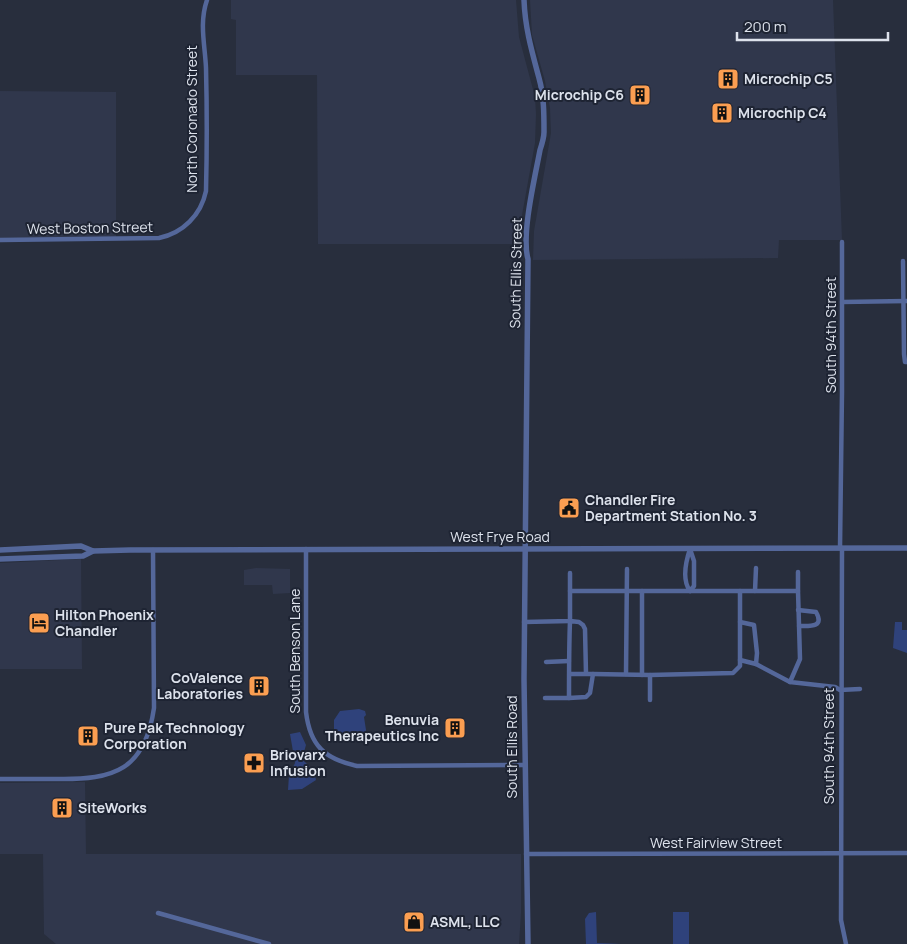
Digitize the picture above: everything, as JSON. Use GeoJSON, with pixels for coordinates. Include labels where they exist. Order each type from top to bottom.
{"type":"FeatureCollection","features":[{"type":"Feature","properties":{"kind":"street","name":"North Coronado Street"},"geometry":{"type":"LineString","coordinates":[[180,231],[196,214],[206,190],[206,70],[202,26],[207,0]]}},
{"type":"Feature","properties":{"kind":"street","name":"South Ellis Street"},"geometry":{"type":"LineString","coordinates":[[524,0],[524,19],[540,80],[544,108],[544,134],[526,232],[528,260],[525,549]]}},
{"type":"Feature","properties":{"kind":"street","name":"West Boston Street"},"geometry":{"type":"LineString","coordinates":[[0,240],[148,239],[164,237],[180,231]]}},
{"type":"Feature","properties":{"kind":"street","name":"South 94th Street"},"geometry":{"type":"LineString","coordinates":[[842,242],[841,920],[846,944]]}},
{"type":"Feature","properties":{"kind":"street"},"geometry":{"type":"LineString","coordinates":[[903,262],[906,362]]}},
{"type":"Feature","properties":{"kind":"street"},"geometry":{"type":"LineString","coordinates":[[842,302],[905,301]]}},
{"type":"Feature","properties":{"kind":"street","name":"West Frye Road"},"geometry":{"type":"LineString","coordinates":[[1,550],[81,546],[93,551],[907,548]]}},
{"type":"Feature","properties":{"kind":"street"},"geometry":{"type":"LineString","coordinates":[[690,548],[686,560],[686,586],[690,591]]}},
{"type":"Feature","properties":{"kind":"street"},"geometry":{"type":"LineString","coordinates":[[690,548],[694,560],[694,586],[690,591]]}},
{"type":"Feature","properties":{"kind":"street","name":"South Ellis Road"},"geometry":{"type":"LineString","coordinates":[[525,549],[524,766],[528,944]]}},
{"type":"Feature","properties":{"kind":"street"},"geometry":{"type":"LineString","coordinates":[[1,550],[1,559]]}},
{"type":"Feature","properties":{"kind":"street"},"geometry":{"type":"LineString","coordinates":[[0,779],[92,779],[108,776],[131,762],[144,745],[151,728],[154,708],[152,550]]}},
{"type":"Feature","properties":{"kind":"street","name":"South Benson Lane"},"geometry":{"type":"LineString","coordinates":[[306,550],[306,712],[309,730],[319,749],[339,762],[357,766],[524,766]]}},
{"type":"Feature","properties":{"kind":"street","name":"West Frye Road"},"geometry":{"type":"LineString","coordinates":[[1,559],[83,556],[93,551]]}},
{"type":"Feature","properties":{"kind":"street"},"geometry":{"type":"LineString","coordinates":[[756,568],[756,591]]}},
{"type":"Feature","properties":{"kind":"street"},"geometry":{"type":"LineString","coordinates":[[626,674],[627,569]]}},
{"type":"Feature","properties":{"kind":"street"},"geometry":{"type":"LineString","coordinates":[[790,682],[800,659],[798,572]]}},
{"type":"Feature","properties":{"kind":"street"},"geometry":{"type":"LineString","coordinates":[[569,698],[570,573]]}},
{"type":"Feature","properties":{"kind":"street"},"geometry":{"type":"LineString","coordinates":[[570,591],[798,591]]}},
{"type":"Feature","properties":{"kind":"street"},"geometry":{"type":"LineString","coordinates":[[642,591],[642,675]]}},
{"type":"Feature","properties":{"kind":"street"},"geometry":{"type":"LineString","coordinates":[[569,674],[732,673],[737,670],[740,660],[740,591]]}},
{"type":"Feature","properties":{"kind":"street"},"geometry":{"type":"LineString","coordinates":[[798,610],[816,612],[818,620],[814,626],[799,626]]}},
{"type":"Feature","properties":{"kind":"street"},"geometry":{"type":"LineString","coordinates":[[524,622],[570,620],[583,625],[585,629],[586,674]]}},
{"type":"Feature","properties":{"kind":"street"},"geometry":{"type":"LineString","coordinates":[[740,622],[752,623],[756,627],[756,664]]}},
{"type":"Feature","properties":{"kind":"street"},"geometry":{"type":"LineString","coordinates":[[740,660],[756,664],[790,682],[835,687],[840,690],[860,689]]}},
{"type":"Feature","properties":{"kind":"street"},"geometry":{"type":"LineString","coordinates":[[546,662],[569,662]]}},
{"type":"Feature","properties":{"kind":"street"},"geometry":{"type":"LineString","coordinates":[[546,698],[586,697],[590,693],[592,674]]}},
{"type":"Feature","properties":{"kind":"street"},"geometry":{"type":"LineString","coordinates":[[650,675],[650,700]]}},
{"type":"Feature","properties":{"kind":"street","name":"West Fairview Street"},"geometry":{"type":"LineString","coordinates":[[526,854],[907,853]]}},
{"type":"Feature","properties":{"kind":"street"},"geometry":{"type":"LineString","coordinates":[[158,912],[269,944]]}},
{"type":"Feature","properties":{"kind":"shaded area"},"geometry":{"type":"Polygon","coordinates":[[[231,0],[516,0],[519,37],[535,97],[536,114],[535,143],[522,215],[519,244],[318,244],[317,75],[236,75],[236,20],[231,19],[231,0]]]}},
{"type":"Feature","properties":{"kind":"shaded area"},"geometry":{"type":"Polygon","coordinates":[[[530,0],[833,0],[842,240],[779,240],[778,258],[533,260],[534,231],[551,133],[550,108],[545,81],[532,35],[530,0]]]}},
{"type":"Feature","properties":{"kind":"shaded area"},"geometry":{"type":"Polygon","coordinates":[[[0,91],[116,92],[116,240],[0,240],[0,91]]]}},
{"type":"Feature","properties":{"kind":"shaded area"},"geometry":{"type":"Polygon","coordinates":[[[81,559],[82,669],[0,669],[0,563],[81,559]]]}},
{"type":"Feature","properties":{"kind":"shaded area"},"geometry":{"type":"Polygon","coordinates":[[[256,568],[290,569],[290,593],[273,594],[272,585],[244,585],[244,570],[256,568]]]}},
{"type":"Feature","properties":{"kind":"shaded area"},"geometry":{"type":"Polygon","coordinates":[[[895,622],[902,622],[902,630],[907,630],[907,653],[893,648],[895,622]]]}},
{"type":"Feature","properties":{"kind":"shaded area"},"geometry":{"type":"Polygon","coordinates":[[[359,709],[365,711],[366,715],[364,717],[365,738],[346,738],[334,735],[334,720],[340,711],[359,709]]]}},
{"type":"Feature","properties":{"kind":"shaded area"},"geometry":{"type":"Polygon","coordinates":[[[300,732],[306,745],[302,759],[314,771],[316,780],[302,789],[288,790],[289,775],[295,763],[290,734],[300,732]]]}},
{"type":"Feature","properties":{"kind":"shaded area"},"geometry":{"type":"Polygon","coordinates":[[[85,782],[86,854],[521,854],[519,944],[56,944],[44,934],[43,854],[0,854],[0,783],[85,782]]]}},
{"type":"Feature","properties":{"kind":"shaded area"},"geometry":{"type":"Polygon","coordinates":[[[596,912],[597,943],[621,944],[586,944],[585,919],[589,913],[596,912]]]}},
{"type":"Feature","properties":{"kind":"shaded area"},"geometry":{"type":"Polygon","coordinates":[[[673,912],[689,912],[689,944],[673,944],[673,912]]]}},
{"type":"Feature","properties":{"kind":"place","name":"Microchip C5"},"geometry":{"type":"Point","coordinates":[728,79]}},
{"type":"Feature","properties":{"kind":"place","name":"Microchip C6"},"geometry":{"type":"Point","coordinates":[640,95]}},
{"type":"Feature","properties":{"kind":"place","name":"Microchip C4"},"geometry":{"type":"Point","coordinates":[722,113]}},
{"type":"Feature","properties":{"kind":"place","name":"Chandler Fire Department Station No. 3"},"geometry":{"type":"Point","coordinates":[569,508]}},
{"type":"Feature","properties":{"kind":"place","name":"Hilton Phoenix Chandler"},"geometry":{"type":"Point","coordinates":[39,623]}},
{"type":"Feature","properties":{"kind":"place","name":"CoValence Laboratories"},"geometry":{"type":"Point","coordinates":[259,686]}},
{"type":"Feature","properties":{"kind":"place","name":"Benuvia Therapeutics Inc"},"geometry":{"type":"Point","coordinates":[455,728]}},
{"type":"Feature","properties":{"kind":"place","name":"Pure Pak Technology Corporation"},"geometry":{"type":"Point","coordinates":[88,736]}},
{"type":"Feature","properties":{"kind":"place","name":"Briovarx Infusion"},"geometry":{"type":"Point","coordinates":[254,763]}},
{"type":"Feature","properties":{"kind":"place","name":"SiteWorks"},"geometry":{"type":"Point","coordinates":[62,808]}},
{"type":"Feature","properties":{"kind":"place","name":"ASML, LLC"},"geometry":{"type":"Point","coordinates":[414,922]}}]}
